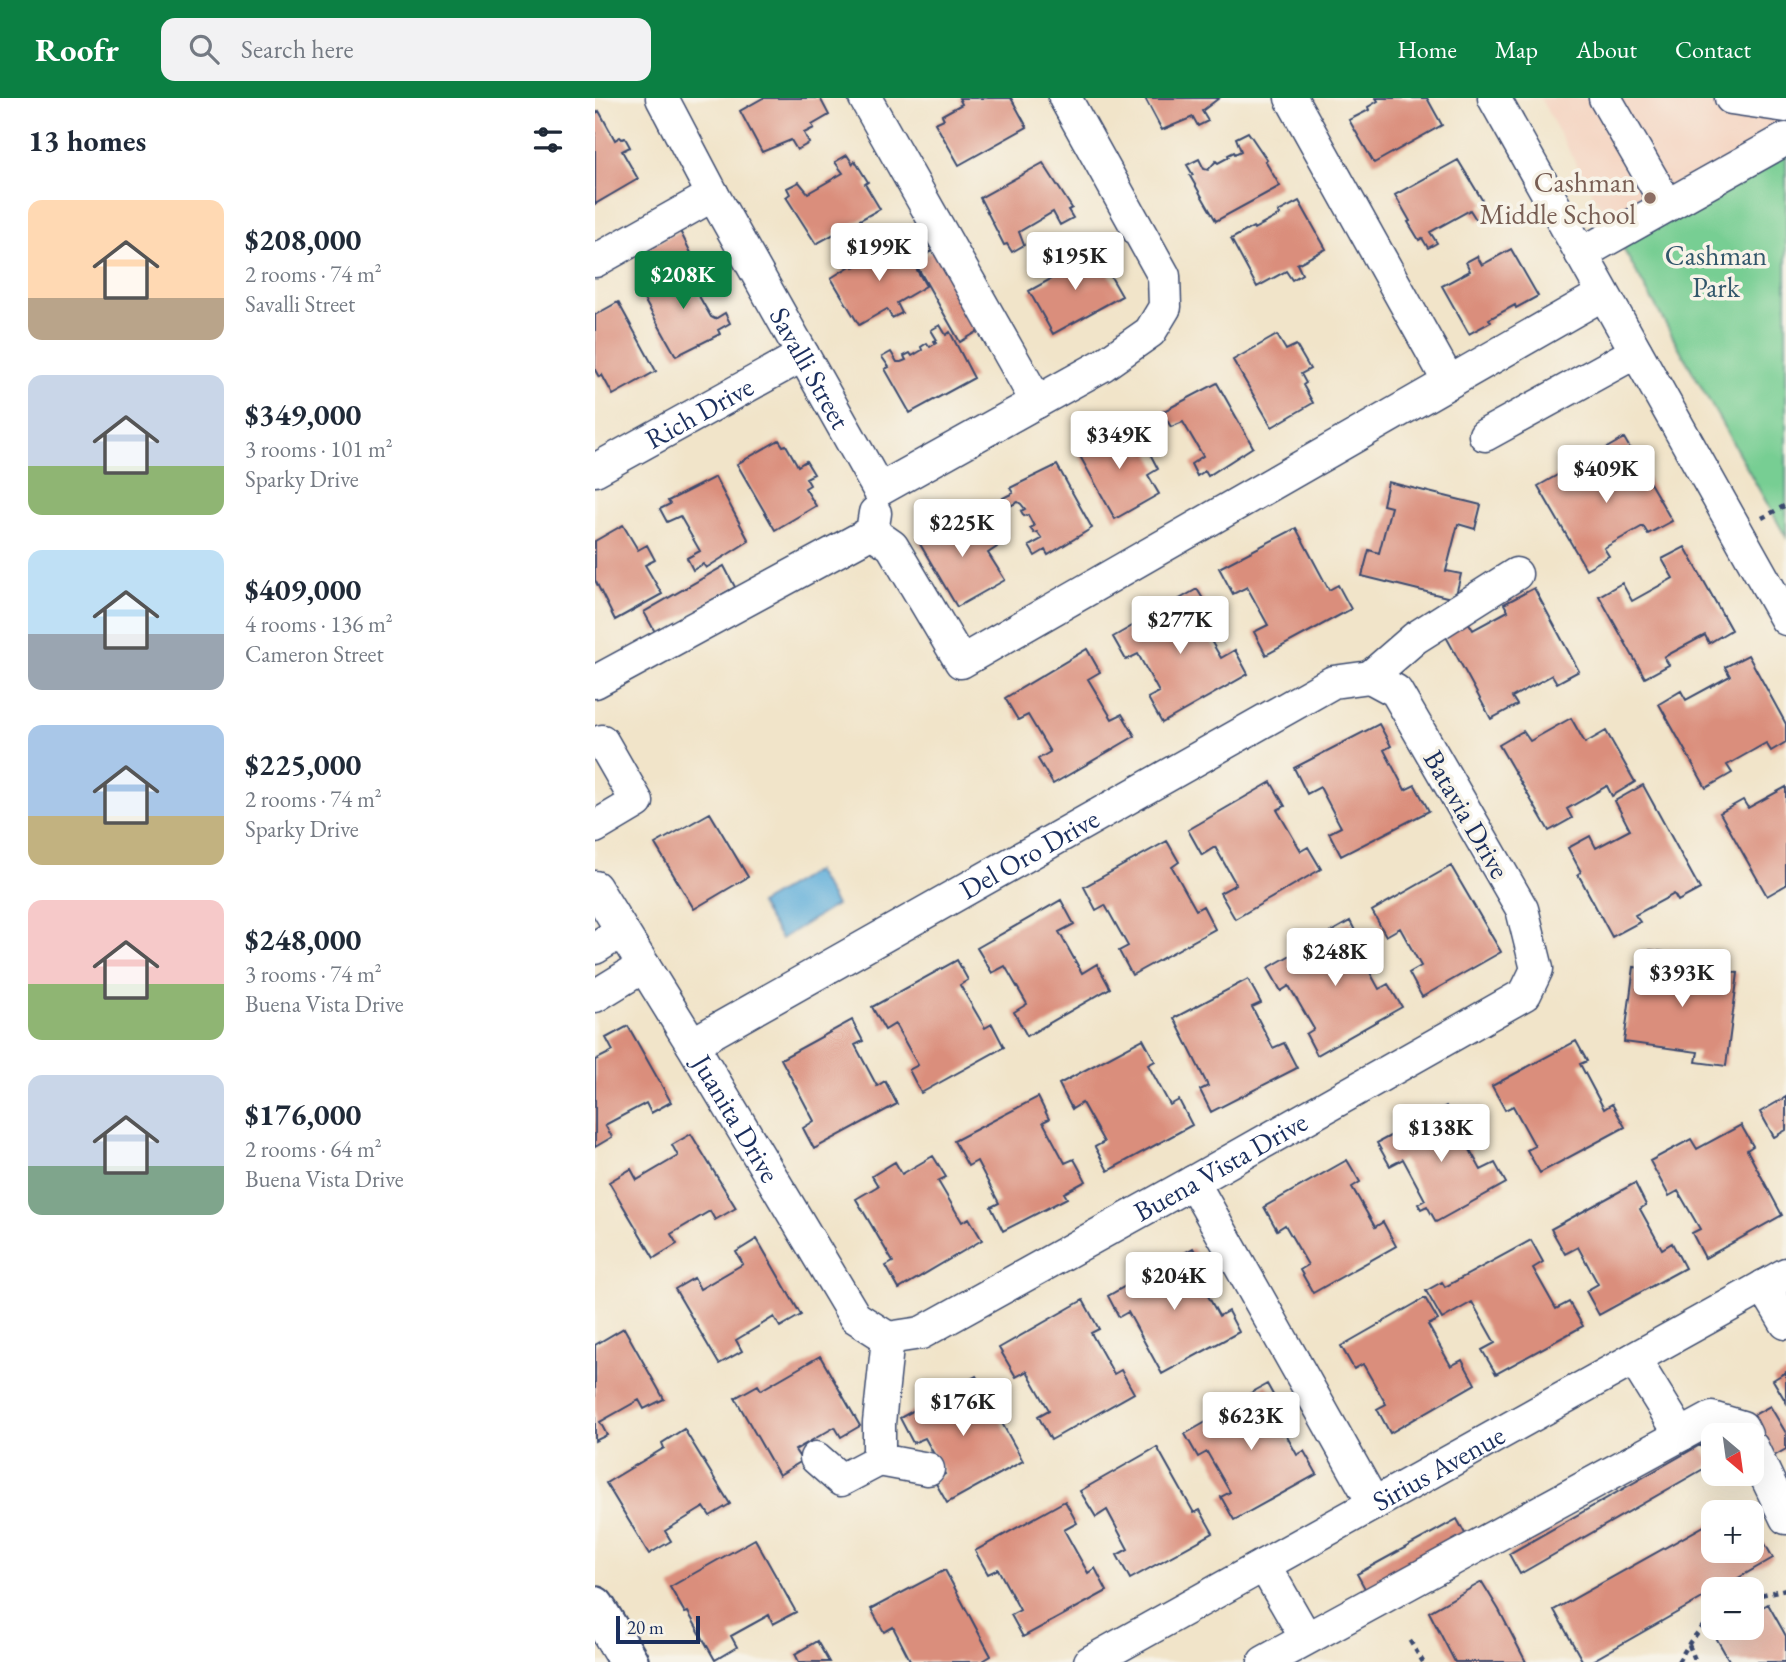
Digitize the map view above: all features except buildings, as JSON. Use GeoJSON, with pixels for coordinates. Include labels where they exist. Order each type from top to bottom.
{"type":"FeatureCollection","features":[{"type":"Feature","properties":{"kind":"main road"},"geometry":{"type":"LineString","coordinates":[[595,1606],[629,1662]]}},
{"type":"Feature","properties":{"kind":"street","name":"Savalli Street"},"geometry":{"type":"LineString","coordinates":[[662,98],[713,195],[879,491]]}},
{"type":"Feature","properties":{"kind":"street"},"geometry":{"type":"LineString","coordinates":[[865,98],[1037,402]]}},
{"type":"Feature","properties":{"kind":"street"},"geometry":{"type":"LineString","coordinates":[[872,533],[879,491],[1103,365],[1150,332],[1165,307],[1164,276],[1065,98]]}},
{"type":"Feature","properties":{"kind":"street"},"geometry":{"type":"LineString","coordinates":[[1290,98],[1449,382]]}},
{"type":"Feature","properties":{"kind":"street"},"geometry":{"type":"LineString","coordinates":[[1494,98],[1786,619]]}},
{"type":"Feature","properties":{"kind":"street"},"geometry":{"type":"LineString","coordinates":[[1605,98],[1667,205]]}},
{"type":"Feature","properties":{"kind":"street"},"geometry":{"type":"LineString","coordinates":[[1731,98],[1786,106]]}},
{"type":"Feature","properties":{"kind":"street"},"geometry":{"type":"LineString","coordinates":[[1581,254],[1786,139]]}},
{"type":"Feature","properties":{"kind":"street"},"geometry":{"type":"LineString","coordinates":[[595,261],[713,195]]}},
{"type":"Feature","properties":{"kind":"street"},"geometry":{"type":"LineString","coordinates":[[872,533],[892,546],[961,662],[1604,294]]}},
{"type":"Feature","properties":{"kind":"street"},"geometry":{"type":"LineString","coordinates":[[1485,435],[1636,352]]}},
{"type":"Feature","properties":{"kind":"street","name":"Rich Drive"},"geometry":{"type":"LineString","coordinates":[[595,471],[803,355]]}},
{"type":"Feature","properties":{"kind":"street"},"geometry":{"type":"LineString","coordinates":[[595,682],[872,533]]}},
{"type":"Feature","properties":{"kind":"street"},"geometry":{"type":"LineString","coordinates":[[1370,677],[1415,638],[1516,574]]}},
{"type":"Feature","properties":{"kind":"street","name":"Batavia Drive"},"geometry":{"type":"LineString","coordinates":[[1370,677],[1396,691],[1522,909],[1537,969]]}},
{"type":"Feature","properties":{"kind":"street","name":"Del Oro Drive"},"geometry":{"type":"LineString","coordinates":[[692,1044],[1333,682],[1370,677]]}},
{"type":"Feature","properties":{"kind":"street"},"geometry":{"type":"LineString","coordinates":[[595,827],[637,802],[602,741]]}},
{"type":"Feature","properties":{"kind":"street","name":"Juanita Drive"},"geometry":{"type":"LineString","coordinates":[[595,887],[855,1317],[888,1338]]}},
{"type":"Feature","properties":{"kind":"street"},"geometry":{"type":"LineString","coordinates":[[595,948],[622,931]]}},
{"type":"Feature","properties":{"kind":"street"},"geometry":{"type":"LineString","coordinates":[[595,996],[643,966]]}},
{"type":"Feature","properties":{"kind":"street","name":"Buena Vista Drive"},"geometry":{"type":"LineString","coordinates":[[888,1338],[921,1333],[1525,994],[1537,969]]}},
{"type":"Feature","properties":{"kind":"street"},"geometry":{"type":"LineString","coordinates":[[1193,1182],[1374,1504]]}},
{"type":"Feature","properties":{"kind":"street"},"geometry":{"type":"LineString","coordinates":[[1775,1280],[1786,1323]]}},
{"type":"Feature","properties":{"kind":"street","name":"Sirius Avenue"},"geometry":{"type":"LineString","coordinates":[[1090,1662],[1775,1280]]}},
{"type":"Feature","properties":{"kind":"street"},"geometry":{"type":"LineString","coordinates":[[879,1460],[879,1423],[888,1338]]}},
{"type":"Feature","properties":{"kind":"street"},"geometry":{"type":"LineString","coordinates":[[1634,1359],[1681,1435]]}},
{"type":"Feature","properties":{"kind":"street"},"geometry":{"type":"LineString","coordinates":[[1703,1423],[1712,1418],[1729,1423]]}},
{"type":"Feature","properties":{"kind":"street"},"geometry":{"type":"LineString","coordinates":[[1263,1662],[1701,1424]]}},
{"type":"Feature","properties":{"kind":"street"},"geometry":{"type":"LineString","coordinates":[[816,1458],[841,1480],[879,1460],[928,1468]]}},
{"type":"Feature","properties":{"kind":"street"},"geometry":{"type":"LineString","coordinates":[[1764,1472],[1786,1518]]}},
{"type":"Feature","properties":{"kind":"street"},"geometry":{"type":"LineString","coordinates":[[1264,1565],[1306,1638]]}},
{"type":"Feature","properties":{"kind":"path"},"geometry":{"type":"LineString","coordinates":[[1764,1594],[1786,1589]]}},
{"type":"Feature","properties":{"kind":"path"},"geometry":{"type":"LineString","coordinates":[[1678,1662],[1701,1629]]}},
{"type":"Feature","properties":{"kind":"path"},"geometry":{"type":"LineString","coordinates":[[1410,1641],[1423,1662]]}},
{"type":"Feature","properties":{"kind":"path"},"geometry":{"type":"LineString","coordinates":[[1688,1645],[1696,1662]]}},
{"type":"Feature","properties":{"kind":"shaded area","name":"Cashman Middle School"},"geometry":{"type":"Polygon","coordinates":[[[1540,98],[1786,98],[1786,151],[1621,245],[1540,98]]]}},
{"type":"Feature","properties":{"kind":"green space","name":"Cashman Park"},"geometry":{"type":"Polygon","coordinates":[[[1786,151],[1786,537],[1621,245],[1786,151]]]}},
{"type":"Feature","properties":{"kind":"water"},"geometry":{"type":"Polygon","coordinates":[[[815,871],[836,905],[781,939],[759,904],[815,871]]]}},
{"type":"Feature","properties":{"kind":"place","name":"Cashman Middle School"},"geometry":{"type":"Point","coordinates":[1650,198]}}]}
